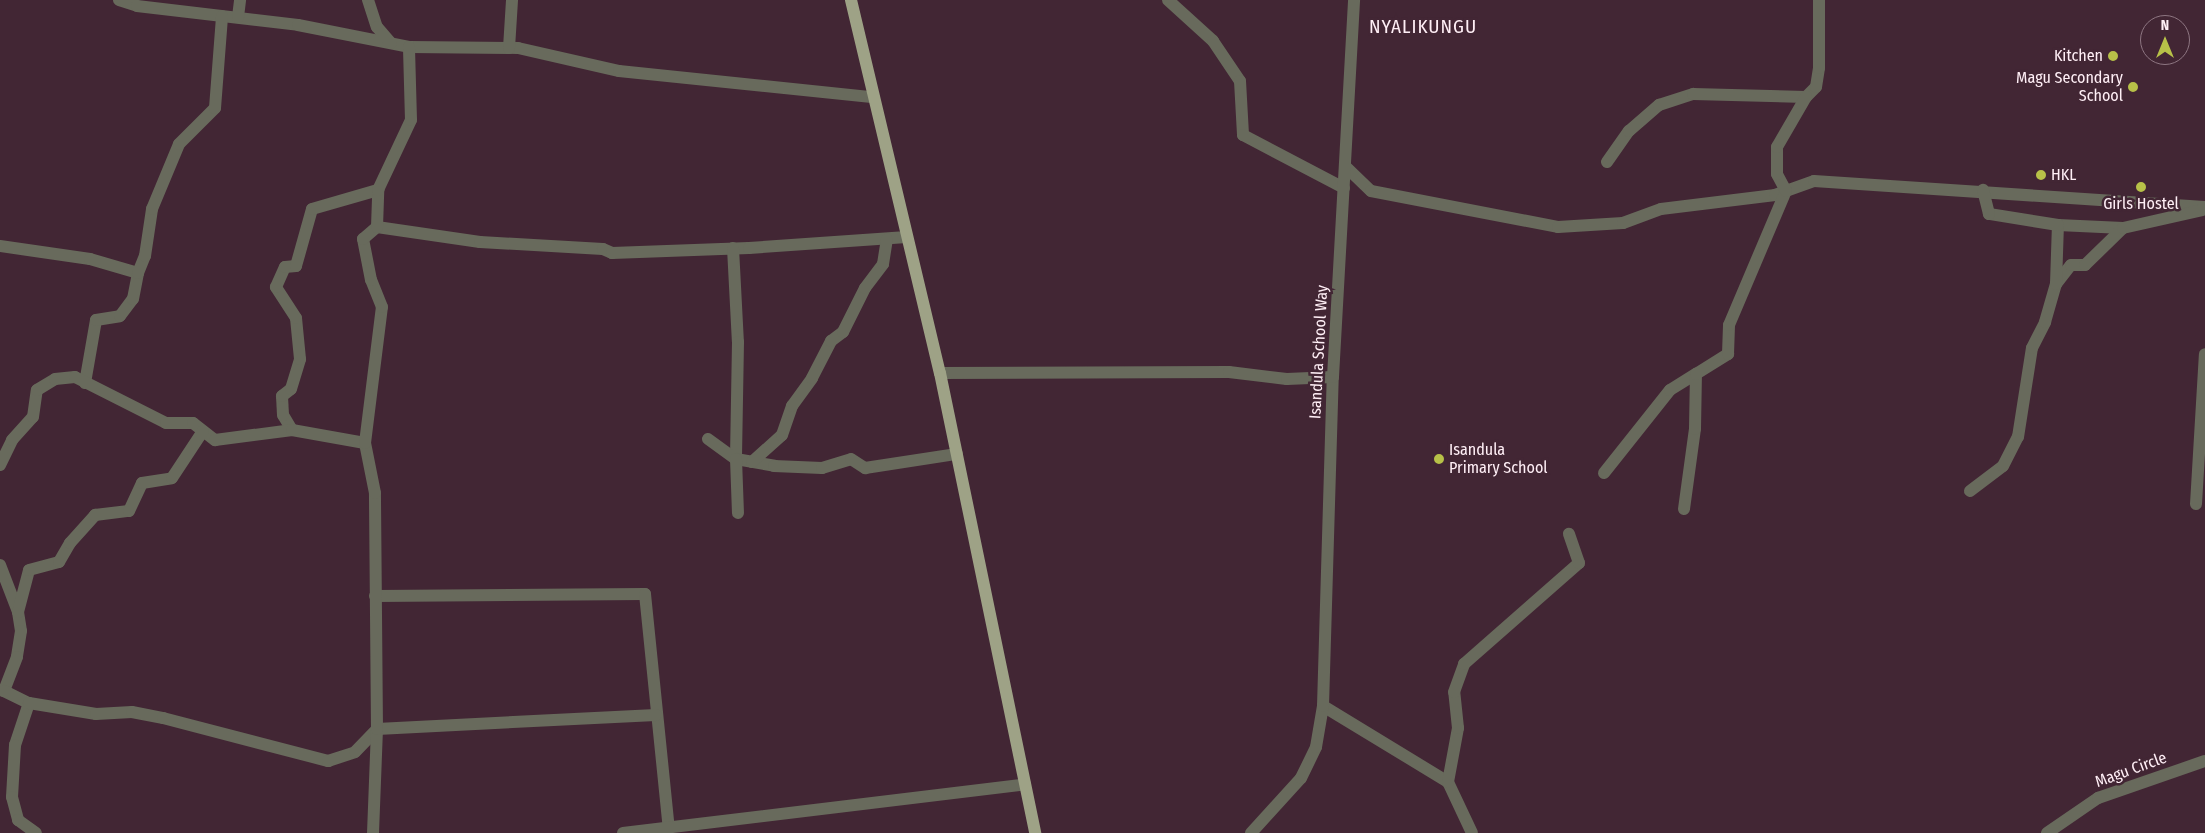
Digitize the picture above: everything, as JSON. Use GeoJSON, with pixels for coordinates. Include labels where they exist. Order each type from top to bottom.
{"type":"FeatureCollection","features":[{"type":"Feature","properties":{"kind":"main road"},"geometry":{"type":"LineString","coordinates":[[851,0],[872,97],[940,373],[1035,833]]}},
{"type":"Feature","properties":{"kind":"street"},"geometry":{"type":"LineString","coordinates":[[119,0],[137,6],[298,25],[409,47],[508,48],[619,71],[872,97]]}},
{"type":"Feature","properties":{"kind":"street"},"geometry":{"type":"LineString","coordinates":[[238,17],[240,0]]}},
{"type":"Feature","properties":{"kind":"street"},"geometry":{"type":"LineString","coordinates":[[368,0],[377,26],[391,43]]}},
{"type":"Feature","properties":{"kind":"street"},"geometry":{"type":"LineString","coordinates":[[508,48],[512,0]]}},
{"type":"Feature","properties":{"kind":"street"},"geometry":{"type":"LineString","coordinates":[[1168,0],[1213,41],[1240,82],[1242,135],[1344,188]]}},
{"type":"Feature","properties":{"kind":"street","name":"Isandula School Way"},"geometry":{"type":"LineString","coordinates":[[1252,833],[1301,778],[1316,747],[1323,706],[1333,377],[1354,0]]}},
{"type":"Feature","properties":{"kind":"street"},"geometry":{"type":"LineString","coordinates":[[1786,191],[1777,174],[1777,147],[1806,97],[1816,86],[1819,68],[1819,0]]}},
{"type":"Feature","properties":{"kind":"street"},"geometry":{"type":"LineString","coordinates":[[85,383],[96,320],[120,316],[133,299],[138,273],[145,256],[152,209],[180,144],[215,108],[222,16]]}},
{"type":"Feature","properties":{"kind":"street"},"geometry":{"type":"LineString","coordinates":[[373,833],[376,730],[375,493],[365,443],[382,307],[371,280],[363,239],[376,227],[378,190],[411,120],[409,47]]}},
{"type":"Feature","properties":{"kind":"street"},"geometry":{"type":"LineString","coordinates":[[1607,162],[1630,131],[1659,105],[1693,94],[1806,97]]}},
{"type":"Feature","properties":{"kind":"street"},"geometry":{"type":"LineString","coordinates":[[1345,166],[1371,191],[1558,227],[1623,223],[1661,209],[1786,191],[1814,181],[1983,190],[2205,208]]}},
{"type":"Feature","properties":{"kind":"street"},"geometry":{"type":"LineString","coordinates":[[292,430],[283,415],[282,396],[291,389],[300,359],[296,318],[276,287],[285,267],[296,266],[312,210],[378,190]]}},
{"type":"Feature","properties":{"kind":"street"},"geometry":{"type":"LineString","coordinates":[[1983,190],[1989,214],[2058,225],[2123,228],[2205,208]]}},
{"type":"Feature","properties":{"kind":"street"},"geometry":{"type":"LineString","coordinates":[[1604,473],[1670,390],[1728,354],[1729,325],[1786,191]]}},
{"type":"Feature","properties":{"kind":"street"},"geometry":{"type":"LineString","coordinates":[[1970,491],[2003,466],[2018,437],[2032,348],[2045,322],[2056,284],[2058,225]]}},
{"type":"Feature","properties":{"kind":"street"},"geometry":{"type":"LineString","coordinates":[[376,227],[480,242],[604,249],[612,253],[733,248],[907,237]]}},
{"type":"Feature","properties":{"kind":"street"},"geometry":{"type":"LineString","coordinates":[[2056,284],[2071,265],[2085,265],[2123,228]]}},
{"type":"Feature","properties":{"kind":"street"},"geometry":{"type":"LineString","coordinates":[[752,462],[782,435],[792,406],[812,378],[831,341],[843,332],[865,288],[883,264],[887,239]]}},
{"type":"Feature","properties":{"kind":"street"},"geometry":{"type":"LineString","coordinates":[[0,246],[90,259],[138,273]]}},
{"type":"Feature","properties":{"kind":"street"},"geometry":{"type":"LineString","coordinates":[[733,248],[738,342],[736,459],[738,513]]}},
{"type":"Feature","properties":{"kind":"street"},"geometry":{"type":"LineString","coordinates":[[2196,504],[2205,354]]}},
{"type":"Feature","properties":{"kind":"street"},"geometry":{"type":"LineString","coordinates":[[940,373],[1229,372],[1287,379],[1333,377]]}},
{"type":"Feature","properties":{"kind":"street"},"geometry":{"type":"LineString","coordinates":[[1684,509],[1695,429],[1696,374]]}},
{"type":"Feature","properties":{"kind":"street"},"geometry":{"type":"LineString","coordinates":[[0,465],[12,440],[33,417],[37,390],[55,379],[74,377],[166,424],[194,423],[215,440],[292,430],[365,443]]}},
{"type":"Feature","properties":{"kind":"street"},"geometry":{"type":"LineString","coordinates":[[18,612],[29,570],[59,562],[70,543],[95,516],[129,511],[142,483],[172,478],[203,430]]}},
{"type":"Feature","properties":{"kind":"street"},"geometry":{"type":"LineString","coordinates":[[708,439],[736,459],[822,468],[851,459],[865,468],[956,454]]}},
{"type":"Feature","properties":{"kind":"street"},"geometry":{"type":"LineString","coordinates":[[1448,782],[1458,728],[1454,692],[1464,664],[1579,563],[1569,534]]}},
{"type":"Feature","properties":{"kind":"street"},"geometry":{"type":"LineString","coordinates":[[0,565],[18,612],[21,631],[17,657],[2,690],[29,703],[96,714],[132,712],[163,718],[328,761],[355,752],[376,730],[656,715]]}},
{"type":"Feature","properties":{"kind":"street"},"geometry":{"type":"LineString","coordinates":[[375,596],[645,594],[668,829]]}},
{"type":"Feature","properties":{"kind":"street"},"geometry":{"type":"LineString","coordinates":[[29,703],[15,745],[12,796],[18,820],[36,833]]}},
{"type":"Feature","properties":{"kind":"street"},"geometry":{"type":"LineString","coordinates":[[1323,706],[1448,782],[1472,833]]}},
{"type":"Feature","properties":{"kind":"street","name":"Magu Circle"},"geometry":{"type":"LineString","coordinates":[[2047,833],[2098,798],[2205,761]]}},
{"type":"Feature","properties":{"kind":"street"},"geometry":{"type":"LineString","coordinates":[[2191,766],[2205,770]]}},
{"type":"Feature","properties":{"kind":"street"},"geometry":{"type":"LineString","coordinates":[[623,833],[1025,784]]}},
{"type":"Feature","properties":{"kind":"place","name":"Kitchen"},"geometry":{"type":"Point","coordinates":[2113,56]}},
{"type":"Feature","properties":{"kind":"place","name":"Magu Secondary School"},"geometry":{"type":"Point","coordinates":[2133,87]}},
{"type":"Feature","properties":{"kind":"place","name":"HKL"},"geometry":{"type":"Point","coordinates":[2041,175]}},
{"type":"Feature","properties":{"kind":"place","name":"Girls Hostel"},"geometry":{"type":"Point","coordinates":[2141,187]}},
{"type":"Feature","properties":{"kind":"place","name":"Isandula Primary School"},"geometry":{"type":"Point","coordinates":[1439,459]}},
{"type":"Feature","properties":{"kind":"district","name":"NYALIKUNGU"},"geometry":{"type":"Point","coordinates":[1423,27]}}]}
